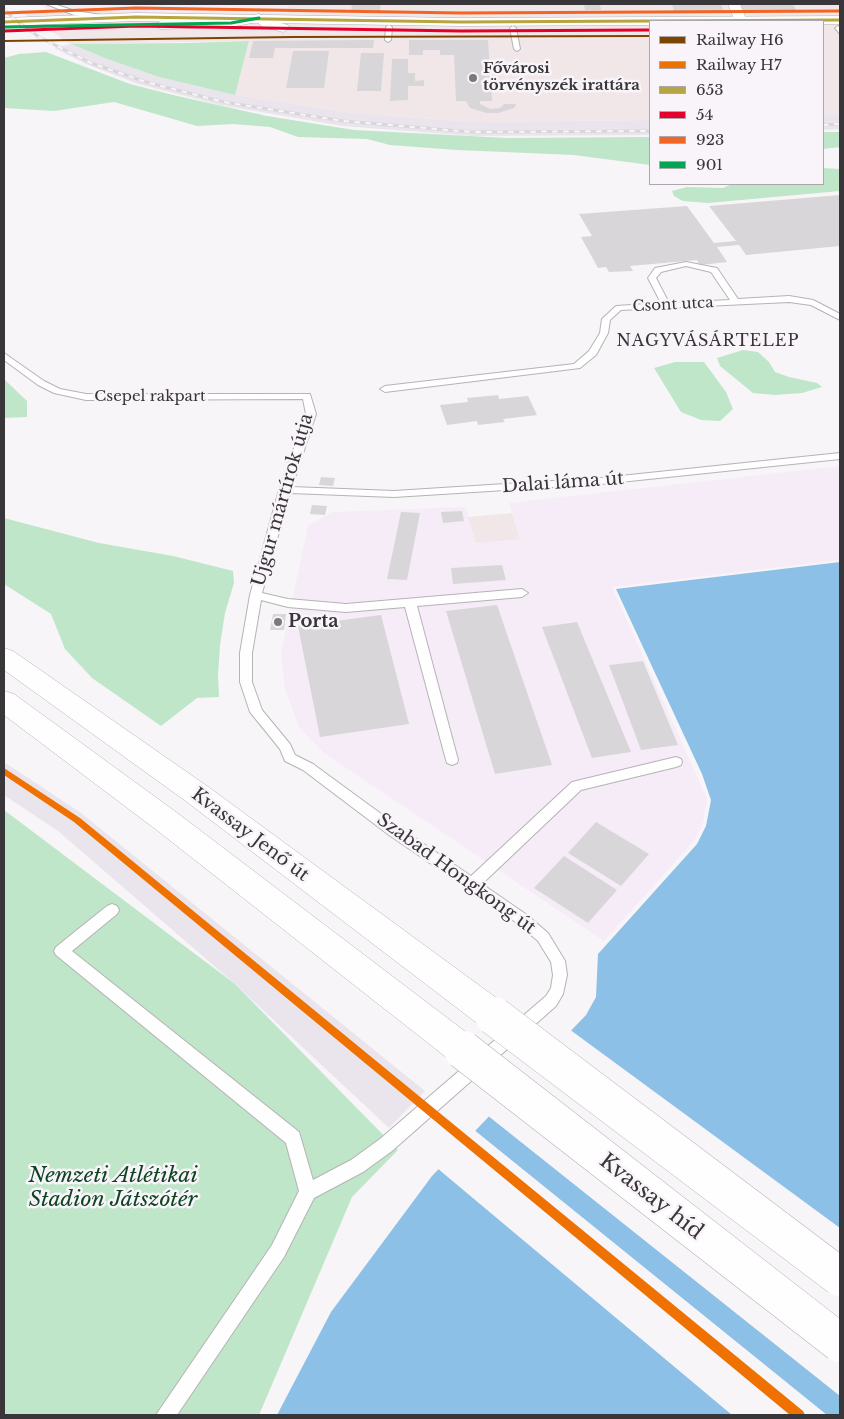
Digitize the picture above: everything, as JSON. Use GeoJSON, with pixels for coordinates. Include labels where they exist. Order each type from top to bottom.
{"type":"FeatureCollection","features":[{"type":"Feature","properties":{"kind":"main road"},"geometry":{"type":"LineString","coordinates":[[258,18],[263,4]]}},
{"type":"Feature","properties":{"kind":"main road"},"geometry":{"type":"LineString","coordinates":[[4,22],[44,22],[136,17],[461,22],[649,21]]}},
{"type":"Feature","properties":{"kind":"main road"},"geometry":{"type":"LineString","coordinates":[[4,27],[232,23],[258,18],[268,24],[283,28]]}},
{"type":"Feature","properties":{"kind":"main road"},"geometry":{"type":"LineString","coordinates":[[161,25],[283,28],[389,34],[513,28],[649,28]]}},
{"type":"Feature","properties":{"kind":"main road"},"geometry":{"type":"LineString","coordinates":[[824,26],[840,27]]}},
{"type":"Feature","properties":{"kind":"main road"},"geometry":{"type":"LineString","coordinates":[[824,28],[840,27]]}},
{"type":"Feature","properties":{"kind":"main road","name":"Kvassay Jenő út"},"geometry":{"type":"LineString","coordinates":[[4,657],[204,800],[840,1277]]}},
{"type":"Feature","properties":{"kind":"main road","name":"Kvassay híd"},"geometry":{"type":"LineString","coordinates":[[4,701],[165,820],[840,1343]]}},
{"type":"Feature","properties":{"kind":"street"},"geometry":{"type":"LineString","coordinates":[[734,4],[741,20]]}},
{"type":"Feature","properties":{"kind":"lane"},"geometry":{"type":"LineString","coordinates":[[50,4],[74,13],[136,17]]}},
{"type":"Feature","properties":{"kind":"lane"},"geometry":{"type":"LineString","coordinates":[[513,28],[517,49]]}},
{"type":"Feature","properties":{"kind":"lane"},"geometry":{"type":"LineString","coordinates":[[666,305],[652,278],[658,270],[686,264],[714,270],[735,302]]}},
{"type":"Feature","properties":{"kind":"lane","name":"Csont utca"},"geometry":{"type":"LineString","coordinates":[[385,389],[577,366],[592,353],[604,333],[606,319],[619,308],[788,299],[814,303],[840,317]]}},
{"type":"Feature","properties":{"kind":"lane","name":"Csepel rakpart"},"geometry":{"type":"LineString","coordinates":[[4,356],[40,383],[57,391],[86,397],[307,396]]}},
{"type":"Feature","properties":{"kind":"lane","name":"Ujgur mártírok útja"},"geometry":{"type":"LineString","coordinates":[[256,600],[284,490],[311,414],[307,396]]}},
{"type":"Feature","properties":{"kind":"lane","name":"Dalai láma út"},"geometry":{"type":"LineString","coordinates":[[284,490],[394,494],[601,481],[840,456]]}},
{"type":"Feature","properties":{"kind":"lane"},"geometry":{"type":"LineString","coordinates":[[256,600],[346,608],[522,593]]}},
{"type":"Feature","properties":{"kind":"lane","name":"Szabad Hongkong út"},"geometry":{"type":"LineString","coordinates":[[256,600],[246,653],[246,682],[256,712],[285,747],[290,758],[308,767],[394,831],[522,919],[543,937],[558,961],[560,975],[558,989],[552,1001],[386,1145],[357,1166],[308,1192]]}},
{"type":"Feature","properties":{"kind":"lane"},"geometry":{"type":"LineString","coordinates":[[410,603],[452,760]]}},
{"type":"Feature","properties":{"kind":"lane"},"geometry":{"type":"LineString","coordinates":[[472,884],[577,786],[676,762]]}},
{"type":"Feature","properties":{"kind":"lane"},"geometry":{"type":"LineString","coordinates":[[112,910],[61,951],[293,1138],[308,1192],[278,1251],[166,1415]]}},
{"type":"Feature","properties":{"kind":"shaded area"},"geometry":{"type":"Polygon","coordinates":[[[42,4],[289,4],[287,13],[46,10],[42,4]]]}},
{"type":"Feature","properties":{"kind":"shaded area"},"geometry":{"type":"Polygon","coordinates":[[[289,4],[840,4],[840,114],[824,115],[824,20],[649,20],[649,120],[473,122],[352,113],[235,95],[249,41],[71,44],[18,10],[287,13],[289,4]]]}},
{"type":"Feature","properties":{"kind":"shaded area"},"geometry":{"type":"Polygon","coordinates":[[[71,44],[159,77],[235,95],[352,113],[473,122],[649,120],[649,135],[473,136],[342,126],[220,105],[138,84],[86,64],[54,48],[71,44]]]}},
{"type":"Feature","properties":{"kind":"shaded area"},"geometry":{"type":"Polygon","coordinates":[[[840,114],[840,129],[824,130],[824,115],[840,114]]]}},
{"type":"Feature","properties":{"kind":"shaded area"},"geometry":{"type":"Polygon","coordinates":[[[840,466],[840,560],[612,587],[707,799],[703,823],[694,841],[604,941],[324,753],[299,727],[285,689],[281,653],[308,526],[332,512],[466,507],[476,543],[520,538],[509,503],[840,466]]]}},
{"type":"Feature","properties":{"kind":"shaded area"},"geometry":{"type":"Polygon","coordinates":[[[512,513],[520,539],[476,543],[468,517],[512,513]]]}},
{"type":"Feature","properties":{"kind":"shaded area"},"geometry":{"type":"Polygon","coordinates":[[[4,762],[81,813],[425,1091],[389,1128],[235,984],[58,831],[4,795],[4,762]]]}},
{"type":"Feature","properties":{"kind":"green space"},"geometry":{"type":"Polygon","coordinates":[[[249,41],[235,95],[159,77],[71,44],[187,43],[249,41]]]}},
{"type":"Feature","properties":{"kind":"green space"},"geometry":{"type":"Polygon","coordinates":[[[46,52],[130,84],[173,95],[267,116],[354,130],[507,138],[649,137],[649,165],[574,155],[457,150],[390,145],[367,139],[298,137],[270,127],[233,124],[197,126],[114,102],[54,111],[4,108],[4,58],[19,54],[46,52]]]}},
{"type":"Feature","properties":{"kind":"green space"},"geometry":{"type":"Polygon","coordinates":[[[824,132],[840,132],[840,147],[824,149],[824,132]]]}},
{"type":"Feature","properties":{"kind":"green space"},"geometry":{"type":"Polygon","coordinates":[[[824,168],[840,169],[840,191],[708,203],[683,201],[674,196],[672,191],[687,187],[723,188],[730,185],[824,185],[824,168]]]}},
{"type":"Feature","properties":{"kind":"green space"},"geometry":{"type":"Polygon","coordinates":[[[743,350],[758,352],[769,362],[775,372],[817,383],[822,387],[802,393],[775,395],[753,393],[720,366],[717,358],[743,350]]]}},
{"type":"Feature","properties":{"kind":"green space"},"geometry":{"type":"Polygon","coordinates":[[[675,362],[704,362],[726,392],[733,409],[720,421],[701,420],[681,412],[654,368],[675,362]]]}},
{"type":"Feature","properties":{"kind":"green space"},"geometry":{"type":"Polygon","coordinates":[[[4,379],[27,401],[27,417],[4,418],[4,379]]]}},
{"type":"Feature","properties":{"kind":"green space"},"geometry":{"type":"Polygon","coordinates":[[[4,518],[99,543],[173,556],[233,571],[234,583],[225,613],[220,645],[219,697],[197,698],[161,726],[92,678],[65,649],[51,614],[4,584],[4,518]]]}},
{"type":"Feature","properties":{"kind":"green space","name":"Nemzeti Atlétikai Stadion Játszótér"},"geometry":{"type":"Polygon","coordinates":[[[4,810],[235,984],[398,1150],[352,1197],[259,1415],[4,1415],[4,810]]]}},
{"type":"Feature","properties":{"kind":"water"},"geometry":{"type":"Polygon","coordinates":[[[840,562],[840,1415],[277,1415],[331,1312],[432,1176],[586,1015],[596,997],[598,954],[697,844],[706,826],[711,800],[702,774],[616,589],[840,562]]]}},
{"type":"Feature","properties":{"kind":"pier"},"geometry":{"type":"Polygon","coordinates":[[[569,1029],[840,1228],[840,1396],[487,1115],[569,1029]]]}},
{"type":"Feature","properties":{"kind":"pier"},"geometry":{"type":"Polygon","coordinates":[[[473,1129],[827,1415],[732,1415],[437,1168],[473,1129]]]}},
{"type":"Feature","properties":{"kind":"building"},"geometry":{"type":"Polygon","coordinates":[[[352,4],[381,4],[380,12],[351,12],[352,4]]]}},
{"type":"Feature","properties":{"kind":"building"},"geometry":{"type":"Polygon","coordinates":[[[584,4],[600,4],[601,10],[585,10],[584,4]]]}},
{"type":"Feature","properties":{"kind":"building"},"geometry":{"type":"Polygon","coordinates":[[[672,4],[721,4],[724,12],[674,11],[672,4]]]}},
{"type":"Feature","properties":{"kind":"building"},"geometry":{"type":"Polygon","coordinates":[[[739,4],[793,4],[797,12],[742,12],[739,4]]]}},
{"type":"Feature","properties":{"kind":"building"},"geometry":{"type":"Polygon","coordinates":[[[374,40],[373,48],[275,48],[273,58],[249,58],[253,41],[374,40]]]}},
{"type":"Feature","properties":{"kind":"building","name":"Fővárosi törvényszék irattára"},"geometry":{"type":"Polygon","coordinates":[[[409,40],[488,40],[492,101],[480,101],[480,104],[490,109],[500,108],[504,104],[516,104],[514,108],[498,113],[487,113],[470,108],[466,101],[456,101],[454,55],[440,55],[440,50],[423,50],[423,55],[409,55],[409,40]]]}},
{"type":"Feature","properties":{"kind":"building"},"geometry":{"type":"Polygon","coordinates":[[[293,51],[329,51],[324,88],[286,88],[293,51]]]}},
{"type":"Feature","properties":{"kind":"building"},"geometry":{"type":"Polygon","coordinates":[[[361,53],[384,53],[381,91],[357,91],[361,53]]]}},
{"type":"Feature","properties":{"kind":"building"},"geometry":{"type":"Polygon","coordinates":[[[392,59],[408,59],[408,73],[415,73],[415,81],[424,80],[424,86],[408,86],[408,100],[390,101],[392,59]]]}},
{"type":"Feature","properties":{"kind":"building"},"geometry":{"type":"Polygon","coordinates":[[[840,195],[840,246],[746,255],[739,245],[717,247],[727,262],[700,265],[697,260],[630,266],[633,271],[609,272],[606,267],[598,268],[581,237],[592,236],[579,214],[687,206],[714,243],[736,241],[709,206],[840,195]]]}},
{"type":"Feature","properties":{"kind":"building"},"geometry":{"type":"Polygon","coordinates":[[[498,395],[499,399],[528,396],[537,415],[503,419],[505,422],[478,425],[477,421],[447,425],[440,405],[468,402],[467,398],[498,395]]]}},
{"type":"Feature","properties":{"kind":"building"},"geometry":{"type":"Polygon","coordinates":[[[321,477],[335,478],[333,486],[319,485],[321,477]]]}},
{"type":"Feature","properties":{"kind":"building"},"geometry":{"type":"Polygon","coordinates":[[[312,505],[327,506],[325,515],[310,514],[312,505]]]}},
{"type":"Feature","properties":{"kind":"building"},"geometry":{"type":"Polygon","coordinates":[[[462,511],[464,521],[443,523],[441,512],[462,511]]]}},
{"type":"Feature","properties":{"kind":"building"},"geometry":{"type":"Polygon","coordinates":[[[401,512],[420,513],[407,580],[387,579],[401,512]]]}},
{"type":"Feature","properties":{"kind":"building"},"geometry":{"type":"Polygon","coordinates":[[[502,565],[506,580],[453,584],[451,568],[502,565]]]}},
{"type":"Feature","properties":{"kind":"building"},"geometry":{"type":"Polygon","coordinates":[[[497,605],[552,765],[495,774],[446,611],[497,605]]]}},
{"type":"Feature","properties":{"kind":"building","name":"Porta"},"geometry":{"type":"Polygon","coordinates":[[[273,614],[286,614],[284,630],[270,630],[273,614]]]}},
{"type":"Feature","properties":{"kind":"building"},"geometry":{"type":"Polygon","coordinates":[[[381,615],[409,724],[320,737],[298,626],[381,615]]]}},
{"type":"Feature","properties":{"kind":"building"},"geometry":{"type":"Polygon","coordinates":[[[577,622],[631,752],[592,758],[542,627],[577,622]]]}},
{"type":"Feature","properties":{"kind":"building"},"geometry":{"type":"Polygon","coordinates":[[[643,661],[678,745],[641,750],[609,665],[643,661]]]}},
{"type":"Feature","properties":{"kind":"building"},"geometry":{"type":"Polygon","coordinates":[[[596,822],[649,854],[621,886],[568,853],[596,822]]]}},
{"type":"Feature","properties":{"kind":"building"},"geometry":{"type":"Polygon","coordinates":[[[564,856],[617,890],[588,923],[534,888],[564,856]]]}},
{"type":"Feature","properties":{"kind":"railway"},"geometry":{"type":"LineString","coordinates":[[4,9],[14,19],[39,37],[91,63],[146,82],[224,102],[343,121],[472,132],[649,131]]}},
{"type":"Feature","properties":{"kind":"railway"},"geometry":{"type":"LineString","coordinates":[[824,125],[840,124]]}},
{"type":"Feature","properties":{"kind":"rail line","name":"H6"},"geometry":{"type":"LineString","coordinates":[[4,41],[293,37],[649,36]]}},
{"type":"Feature","properties":{"kind":"rail line","name":"H7"},"geometry":{"type":"LineString","coordinates":[[4,771],[77,820],[799,1415]]}},
{"type":"Feature","properties":{"kind":"transit line","name":"923"},"geometry":{"type":"LineString","coordinates":[[4,13],[136,8],[461,13],[840,11]]}},
{"type":"Feature","properties":{"kind":"transit line","name":"653"},"geometry":{"type":"LineString","coordinates":[[4,22],[136,17],[461,22],[649,21]]}},
{"type":"Feature","properties":{"kind":"transit line","name":"901"},"geometry":{"type":"LineString","coordinates":[[4,27],[231,23],[259,18]]}},
{"type":"Feature","properties":{"kind":"transit line","name":"653"},"geometry":{"type":"LineString","coordinates":[[824,20],[840,20]]}},
{"type":"Feature","properties":{"kind":"transit line","name":"54"},"geometry":{"type":"LineString","coordinates":[[4,31],[136,26],[461,31],[649,30]]}},
{"type":"Feature","properties":{"kind":"place","name":"Fővárosi törvényszék irattára"},"geometry":{"type":"Point","coordinates":[473,78]}},
{"type":"Feature","properties":{"kind":"place","name":"Porta"},"geometry":{"type":"Point","coordinates":[278,622]}},
{"type":"Feature","properties":{"kind":"district","name":"NAGYVÁSÁRTELEP"},"geometry":{"type":"Point","coordinates":[708,341]}}]}
